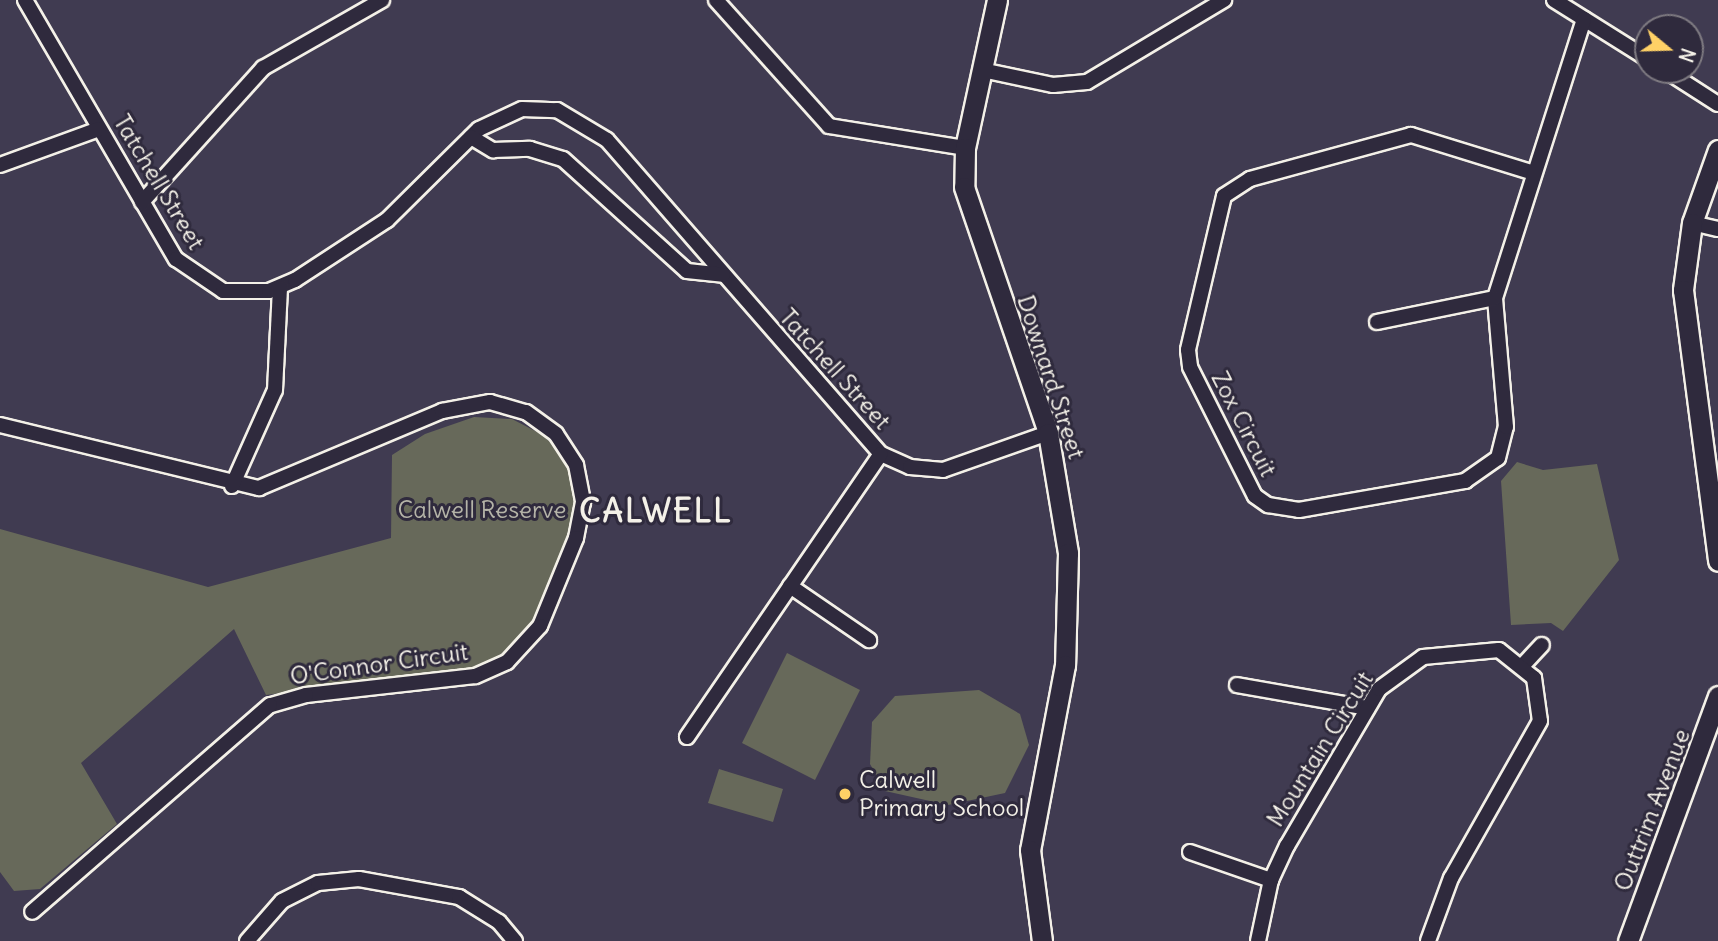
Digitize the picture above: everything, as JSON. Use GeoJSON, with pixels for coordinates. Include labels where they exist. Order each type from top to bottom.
{"type":"FeatureCollection","features":[{"type":"Feature","properties":{"kind":"street","name":"Tatchell Street"},"geometry":{"type":"LineString","coordinates":[[25,0],[176,259],[202,282],[246,294],[280,288],[387,220],[471,137],[522,109],[579,118],[607,140],[881,454],[910,467],[943,470],[1048,433]]}},
{"type":"Feature","properties":{"kind":"street"},"geometry":{"type":"LineString","coordinates":[[142,202],[263,68],[382,0]]}},
{"type":"Feature","properties":{"kind":"street"},"geometry":{"type":"LineString","coordinates":[[716,0],[829,126],[965,148]]}},
{"type":"Feature","properties":{"kind":"street","name":"Downard Street"},"geometry":{"type":"LineString","coordinates":[[998,0],[965,148],[969,213],[1048,433],[1065,520],[1069,615],[1030,850],[1042,941]]}},
{"type":"Feature","properties":{"kind":"street"},"geometry":{"type":"LineString","coordinates":[[982,70],[1053,85],[1087,82],[1224,0]]}},
{"type":"Feature","properties":{"kind":"street"},"geometry":{"type":"LineString","coordinates":[[1554,0],[1634,51]]}},
{"type":"Feature","properties":{"kind":"street","name":"Zox Circuit"},"geometry":{"type":"LineString","coordinates":[[1534,173],[1411,135],[1236,186],[1214,217],[1189,367],[1245,483],[1268,505],[1299,510],[1465,481],[1493,465],[1505,443],[1495,298],[1584,19]]}},
{"type":"Feature","properties":{"kind":"street"},"geometry":{"type":"LineString","coordinates":[[1687,84],[1718,104]]}},
{"type":"Feature","properties":{"kind":"street"},"geometry":{"type":"LineString","coordinates":[[0,165],[99,129]]}},
{"type":"Feature","properties":{"kind":"street"},"geometry":{"type":"LineString","coordinates":[[471,137],[494,150],[530,149],[563,159],[687,271],[723,275]]}},
{"type":"Feature","properties":{"kind":"street"},"geometry":{"type":"LineString","coordinates":[[1718,150],[1692,223],[1684,335],[1718,561]]}},
{"type":"Feature","properties":{"kind":"street"},"geometry":{"type":"LineString","coordinates":[[1692,223],[1718,229]]}},
{"type":"Feature","properties":{"kind":"street"},"geometry":{"type":"LineString","coordinates":[[232,486],[275,390],[280,288]]}},
{"type":"Feature","properties":{"kind":"street"},"geometry":{"type":"LineString","coordinates":[[1377,321],[1495,298]]}},
{"type":"Feature","properties":{"kind":"street","name":"O'Connor Circuit"},"geometry":{"type":"LineString","coordinates":[[0,425],[232,486],[281,483],[442,411],[490,402],[526,412],[556,434],[576,465],[583,502],[576,538],[540,626],[507,662],[475,676],[306,695],[270,705],[32,912]]}},
{"type":"Feature","properties":{"kind":"street"},"geometry":{"type":"LineString","coordinates":[[687,737],[881,454]]}},
{"type":"Feature","properties":{"kind":"street"},"geometry":{"type":"LineString","coordinates":[[790,586],[869,640]]}},
{"type":"Feature","properties":{"kind":"street"},"geometry":{"type":"LineString","coordinates":[[1428,941],[1451,878],[1540,721],[1538,686],[1524,664],[1542,645]]}},
{"type":"Feature","properties":{"kind":"street","name":"Mountain Circuit"},"geometry":{"type":"LineString","coordinates":[[1258,941],[1271,880],[1367,708],[1386,681],[1423,657],[1480,647],[1524,664]]}},
{"type":"Feature","properties":{"kind":"street"},"geometry":{"type":"LineString","coordinates":[[1237,685],[1367,708]]}},
{"type":"Feature","properties":{"kind":"street","name":"Outtrim Avenue"},"geometry":{"type":"LineString","coordinates":[[1628,941],[1718,696]]}},
{"type":"Feature","properties":{"kind":"street"},"geometry":{"type":"LineString","coordinates":[[1190,852],[1271,880]]}},
{"type":"Feature","properties":{"kind":"street"},"geometry":{"type":"LineString","coordinates":[[247,941],[282,901],[318,883],[359,879],[459,897],[499,922],[514,941]]}},
{"type":"Feature","properties":{"kind":"green space","name":"Calwell Reserve"},"geometry":{"type":"Polygon","coordinates":[[[474,417],[512,419],[543,435],[567,459],[578,496],[573,532],[530,635],[488,667],[266,695],[234,629],[81,763],[117,824],[40,889],[14,891],[0,872],[0,529],[208,587],[391,538],[392,455],[425,434],[474,417]]]}},
{"type":"Feature","properties":{"kind":"green space"},"geometry":{"type":"Polygon","coordinates":[[[1517,462],[1543,470],[1597,464],[1619,560],[1563,631],[1551,623],[1511,625],[1501,481],[1517,462]]]}},
{"type":"Feature","properties":{"kind":"green space"},"geometry":{"type":"Polygon","coordinates":[[[787,653],[860,690],[815,780],[742,743],[787,653]]]}},
{"type":"Feature","properties":{"kind":"green space"},"geometry":{"type":"Polygon","coordinates":[[[979,690],[1020,714],[1029,745],[1005,793],[948,805],[885,791],[870,764],[872,722],[895,696],[979,690]]]}},
{"type":"Feature","properties":{"kind":"green space"},"geometry":{"type":"Polygon","coordinates":[[[719,769],[783,789],[773,822],[708,803],[719,769]]]}},
{"type":"Feature","properties":{"kind":"place","name":"Calwell Primary School"},"geometry":{"type":"Point","coordinates":[845,794]}},
{"type":"Feature","properties":{"kind":"district","name":"CALWELL"},"geometry":{"type":"Point","coordinates":[656,511]}}]}
